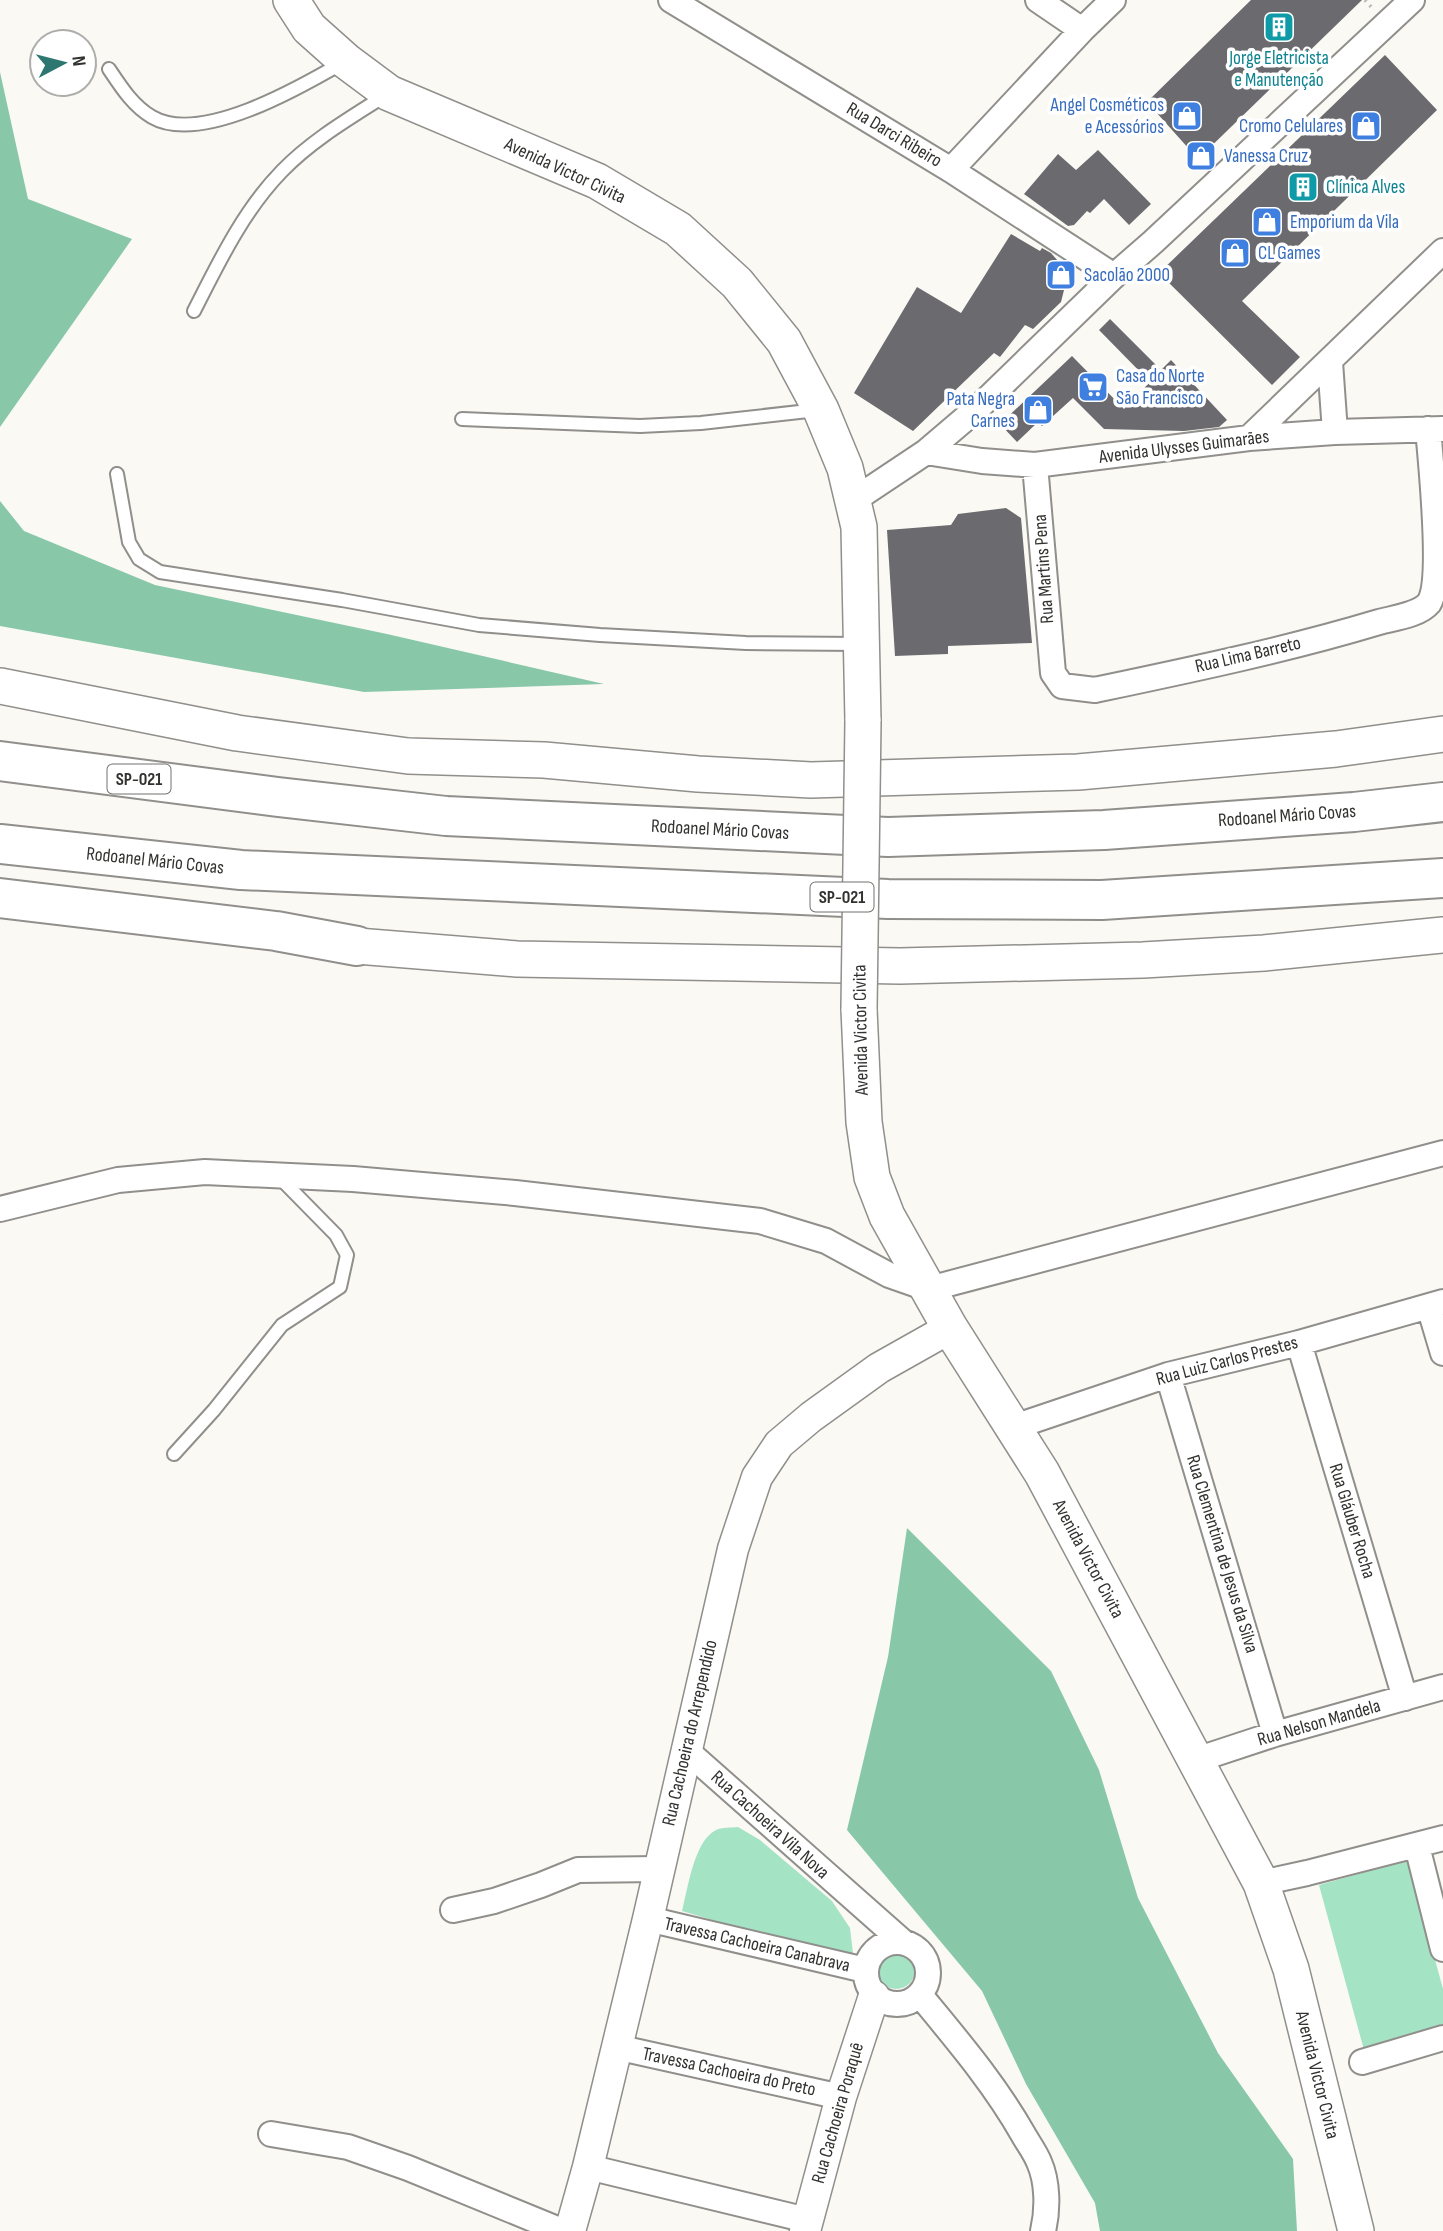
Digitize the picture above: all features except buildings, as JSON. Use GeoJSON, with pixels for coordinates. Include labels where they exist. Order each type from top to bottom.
{"type":"FeatureCollection","features":[{"type":"Feature","properties":{"kind":"highway","name":"Rodoanel Mário Covas"},"geometry":{"type":"LineString","coordinates":[[0,761],[446,816],[888,837],[1118,829],[1354,812],[1443,802]]}},
{"type":"Feature","properties":{"kind":"highway","name":"Rodoanel Mário Covas"},"geometry":{"type":"LineString","coordinates":[[0,844],[241,870],[888,899],[1102,900],[1443,878]]}},
{"type":"Feature","properties":{"kind":"highway"},"geometry":{"type":"LineString","coordinates":[[0,898],[276,931],[357,946]]}},
{"type":"Feature","properties":{"kind":"highway"},"geometry":{"type":"LineString","coordinates":[[0,919],[276,946],[357,946]]}},
{"type":"Feature","properties":{"kind":"main road","name":"Avenida Victor Civita"},"geometry":{"type":"LineString","coordinates":[[291,0],[309,28],[346,61],[389,93],[597,181],[678,229],[737,283],[784,341],[821,410],[845,468],[859,527],[863,721],[859,1009],[864,1122],[872,1177],[887,1216],[950,1328],[1042,1473],[1261,1883],[1291,1969],[1356,2231]]}},
{"type":"Feature","properties":{"kind":"main road"},"geometry":{"type":"LineString","coordinates":[[0,685],[237,733],[408,756],[544,760],[698,774],[811,780],[1078,772],[1336,749],[1443,734]]}},
{"type":"Feature","properties":{"kind":"main road"},"geometry":{"type":"LineString","coordinates":[[357,946],[517,959],[900,966],[1143,960],[1277,951],[1443,935]]}},
{"type":"Feature","properties":{"kind":"street","name":"Rua Darci Ribeiro"},"geometry":{"type":"LineString","coordinates":[[671,0],[951,170],[1114,276]]}},
{"type":"Feature","properties":{"kind":"street"},"geometry":{"type":"LineString","coordinates":[[1038,0],[1082,30]]}},
{"type":"Feature","properties":{"kind":"street"},"geometry":{"type":"LineString","coordinates":[[951,170],[1113,0]]}},
{"type":"Feature","properties":{"kind":"street"},"geometry":{"type":"LineString","coordinates":[[854,500],[926,453],[980,406],[1114,276],[1412,0]]}},
{"type":"Feature","properties":{"kind":"street"},"geometry":{"type":"LineString","coordinates":[[1249,438],[1443,251]]}},
{"type":"Feature","properties":{"kind":"street"},"geometry":{"type":"LineString","coordinates":[[1330,362],[1335,432]]}},
{"type":"Feature","properties":{"kind":"street","name":"Avenida Ulysses Guimarães"},"geometry":{"type":"LineString","coordinates":[[926,453],[1035,465],[1249,438],[1436,429]]}},
{"type":"Feature","properties":{"kind":"street","name":"Rua Lima Barreto"},"geometry":{"type":"LineString","coordinates":[[1053,673],[1062,686],[1095,690],[1350,631],[1415,612],[1428,604],[1436,587],[1436,429]]}},
{"type":"Feature","properties":{"kind":"street","name":"Rua Martins Pena"},"geometry":{"type":"LineString","coordinates":[[1035,465],[1053,673]]}},
{"type":"Feature","properties":{"kind":"street"},"geometry":{"type":"LineString","coordinates":[[0,1209],[118,1180],[205,1172],[276,1174],[515,1193],[760,1221],[826,1241],[889,1275],[929,1289],[1443,1153]]}},
{"type":"Feature","properties":{"kind":"street"},"geometry":{"type":"LineString","coordinates":[[1436,1304],[1443,1353]]}},
{"type":"Feature","properties":{"kind":"street","name":"Rua Luiz Carlos Prestes"},"geometry":{"type":"LineString","coordinates":[[1014,1427],[1168,1375],[1299,1343],[1436,1304]]}},
{"type":"Feature","properties":{"kind":"street","name":"Rua Cachoeira do Arrependido"},"geometry":{"type":"LineString","coordinates":[[570,2231],[648,1919],[733,1549],[757,1478],[779,1444],[811,1417],[879,1368],[950,1328]]}},
{"type":"Feature","properties":{"kind":"street","name":"Rua Gláuber Rocha"},"geometry":{"type":"LineString","coordinates":[[1299,1343],[1405,1698]]}},
{"type":"Feature","properties":{"kind":"street","name":"Rua Clementina de Jesus da Silva"},"geometry":{"type":"LineString","coordinates":[[1168,1375],[1275,1734]]}},
{"type":"Feature","properties":{"kind":"street","name":"Rua Nelson Mandela"},"geometry":{"type":"LineString","coordinates":[[1196,1760],[1275,1734],[1443,1687]]}},
{"type":"Feature","properties":{"kind":"street","name":"Rua Cachoeira Vila Nova"},"geometry":{"type":"LineString","coordinates":[[687,1751],[903,1942]]}},
{"type":"Feature","properties":{"kind":"street"},"geometry":{"type":"LineString","coordinates":[[1261,1883],[1443,1838]]}},
{"type":"Feature","properties":{"kind":"street"},"geometry":{"type":"LineString","coordinates":[[1417,1846],[1443,1950]]}},
{"type":"Feature","properties":{"kind":"street"},"geometry":{"type":"LineString","coordinates":[[453,1910],[506,1897],[578,1870],[658,1869]]}},
{"type":"Feature","properties":{"kind":"street","name":"Rua Cachoeira Vila Nova"},"geometry":{"type":"LineString","coordinates":[[853,1900],[870,1973]]}},
{"type":"Feature","properties":{"kind":"street","name":"Travessa Cachoeira Canabrava"},"geometry":{"type":"LineString","coordinates":[[648,1919],[870,1973]]}},
{"type":"Feature","properties":{"kind":"street"},"geometry":{"type":"LineString","coordinates":[[903,1942],[912,1945],[925,1959],[928,1978],[920,1996],[897,2006],[884,2003],[870,1973],[885,1944],[903,1942]]}},
{"type":"Feature","properties":{"kind":"street","name":"Rua Cachoeira Poraquê"},"geometry":{"type":"LineString","coordinates":[[806,2225],[841,2097],[870,1973]]}},
{"type":"Feature","properties":{"kind":"street"},"geometry":{"type":"LineString","coordinates":[[920,1996],[1001,2097],[1040,2163],[1045,2188],[1046,2220],[1043,2231]]}},
{"type":"Feature","properties":{"kind":"street"},"geometry":{"type":"LineString","coordinates":[[1362,2062],[1443,2039]]}},
{"type":"Feature","properties":{"kind":"street","name":"Travessa Cachoeira do Preto"},"geometry":{"type":"LineString","coordinates":[[616,2048],[841,2097]]}},
{"type":"Feature","properties":{"kind":"street"},"geometry":{"type":"LineString","coordinates":[[271,2134],[348,2147],[408,2168],[562,2231]]}},
{"type":"Feature","properties":{"kind":"street"},"geometry":{"type":"LineString","coordinates":[[588,2167],[806,2225]]}},
{"type":"Feature","properties":{"kind":"lane"},"geometry":{"type":"LineString","coordinates":[[108,69],[134,104],[152,117],[173,126],[192,125],[231,116],[305,85],[346,61]]}},
{"type":"Feature","properties":{"kind":"lane"},"geometry":{"type":"LineString","coordinates":[[194,311],[227,246],[249,212],[283,169],[325,134],[389,93]]}},
{"type":"Feature","properties":{"kind":"lane"},"geometry":{"type":"LineString","coordinates":[[462,419],[640,426],[701,423],[821,410]]}},
{"type":"Feature","properties":{"kind":"lane"},"geometry":{"type":"LineString","coordinates":[[117,474],[129,542],[139,559],[160,572],[198,580],[342,600],[480,625],[719,642],[861,644]]}},
{"type":"Feature","properties":{"kind":"lane"},"geometry":{"type":"LineString","coordinates":[[174,1454],[214,1410],[282,1325],[340,1287],[347,1255],[342,1245],[336,1235],[276,1174]]}},
{"type":"Feature","properties":{"kind":"green space"},"geometry":{"type":"Polygon","coordinates":[[[0,72],[28,199],[132,239],[0,427],[0,72]]]}},
{"type":"Feature","properties":{"kind":"green space"},"geometry":{"type":"Polygon","coordinates":[[[0,501],[24,531],[155,585],[387,634],[604,684],[364,692],[0,626],[0,501]]]}},
{"type":"Feature","properties":{"kind":"green space"},"geometry":{"type":"Polygon","coordinates":[[[907,1528],[1051,1671],[1099,1770],[1138,1898],[1218,2053],[1293,2159],[1297,2231],[1100,2231],[1095,2203],[1026,2084],[982,1991],[847,1830],[888,1657],[907,1528]]]}},
{"type":"Feature","properties":{"kind":"green space"},"geometry":{"type":"Polygon","coordinates":[[[738,1827],[760,1840],[832,1901],[850,1928],[854,1962],[682,1911],[693,1866],[702,1844],[716,1830],[738,1827]]]}},
{"type":"Feature","properties":{"kind":"green space"},"geometry":{"type":"Polygon","coordinates":[[[1408,1860],[1443,1989],[1443,2028],[1364,2050],[1319,1885],[1408,1860]]]}},
{"type":"Feature","properties":{"kind":"green space"},"geometry":{"type":"Polygon","coordinates":[[[896,1951],[909,1957],[915,1970],[909,1983],[896,1989],[883,1983],[877,1970],[883,1957],[896,1951]]]}},
{"type":"Feature","properties":{"kind":"place","name":"Jorge Eletricista e Manutenção"},"geometry":{"type":"Point","coordinates":[1279,27]}},
{"type":"Feature","properties":{"kind":"place","name":"Angel Cosméticos e Acessórios"},"geometry":{"type":"Point","coordinates":[1187,116]}},
{"type":"Feature","properties":{"kind":"place","name":"Cromo Celulares"},"geometry":{"type":"Point","coordinates":[1366,126]}},
{"type":"Feature","properties":{"kind":"place","name":"Vanessa Cruz"},"geometry":{"type":"Point","coordinates":[1201,156]}},
{"type":"Feature","properties":{"kind":"place","name":"Clínica Alves"},"geometry":{"type":"Point","coordinates":[1303,187]}},
{"type":"Feature","properties":{"kind":"place","name":"Emporium da Vila"},"geometry":{"type":"Point","coordinates":[1267,222]}},
{"type":"Feature","properties":{"kind":"place","name":"CL Games"},"geometry":{"type":"Point","coordinates":[1235,253]}},
{"type":"Feature","properties":{"kind":"place","name":"Sacolão 2000"},"geometry":{"type":"Point","coordinates":[1061,275]}},
{"type":"Feature","properties":{"kind":"place","name":"Casa do Norte São Francisco"},"geometry":{"type":"Point","coordinates":[1093,387]}},
{"type":"Feature","properties":{"kind":"place","name":"Pata Negra Carnes"},"geometry":{"type":"Point","coordinates":[1038,410]}}]}
